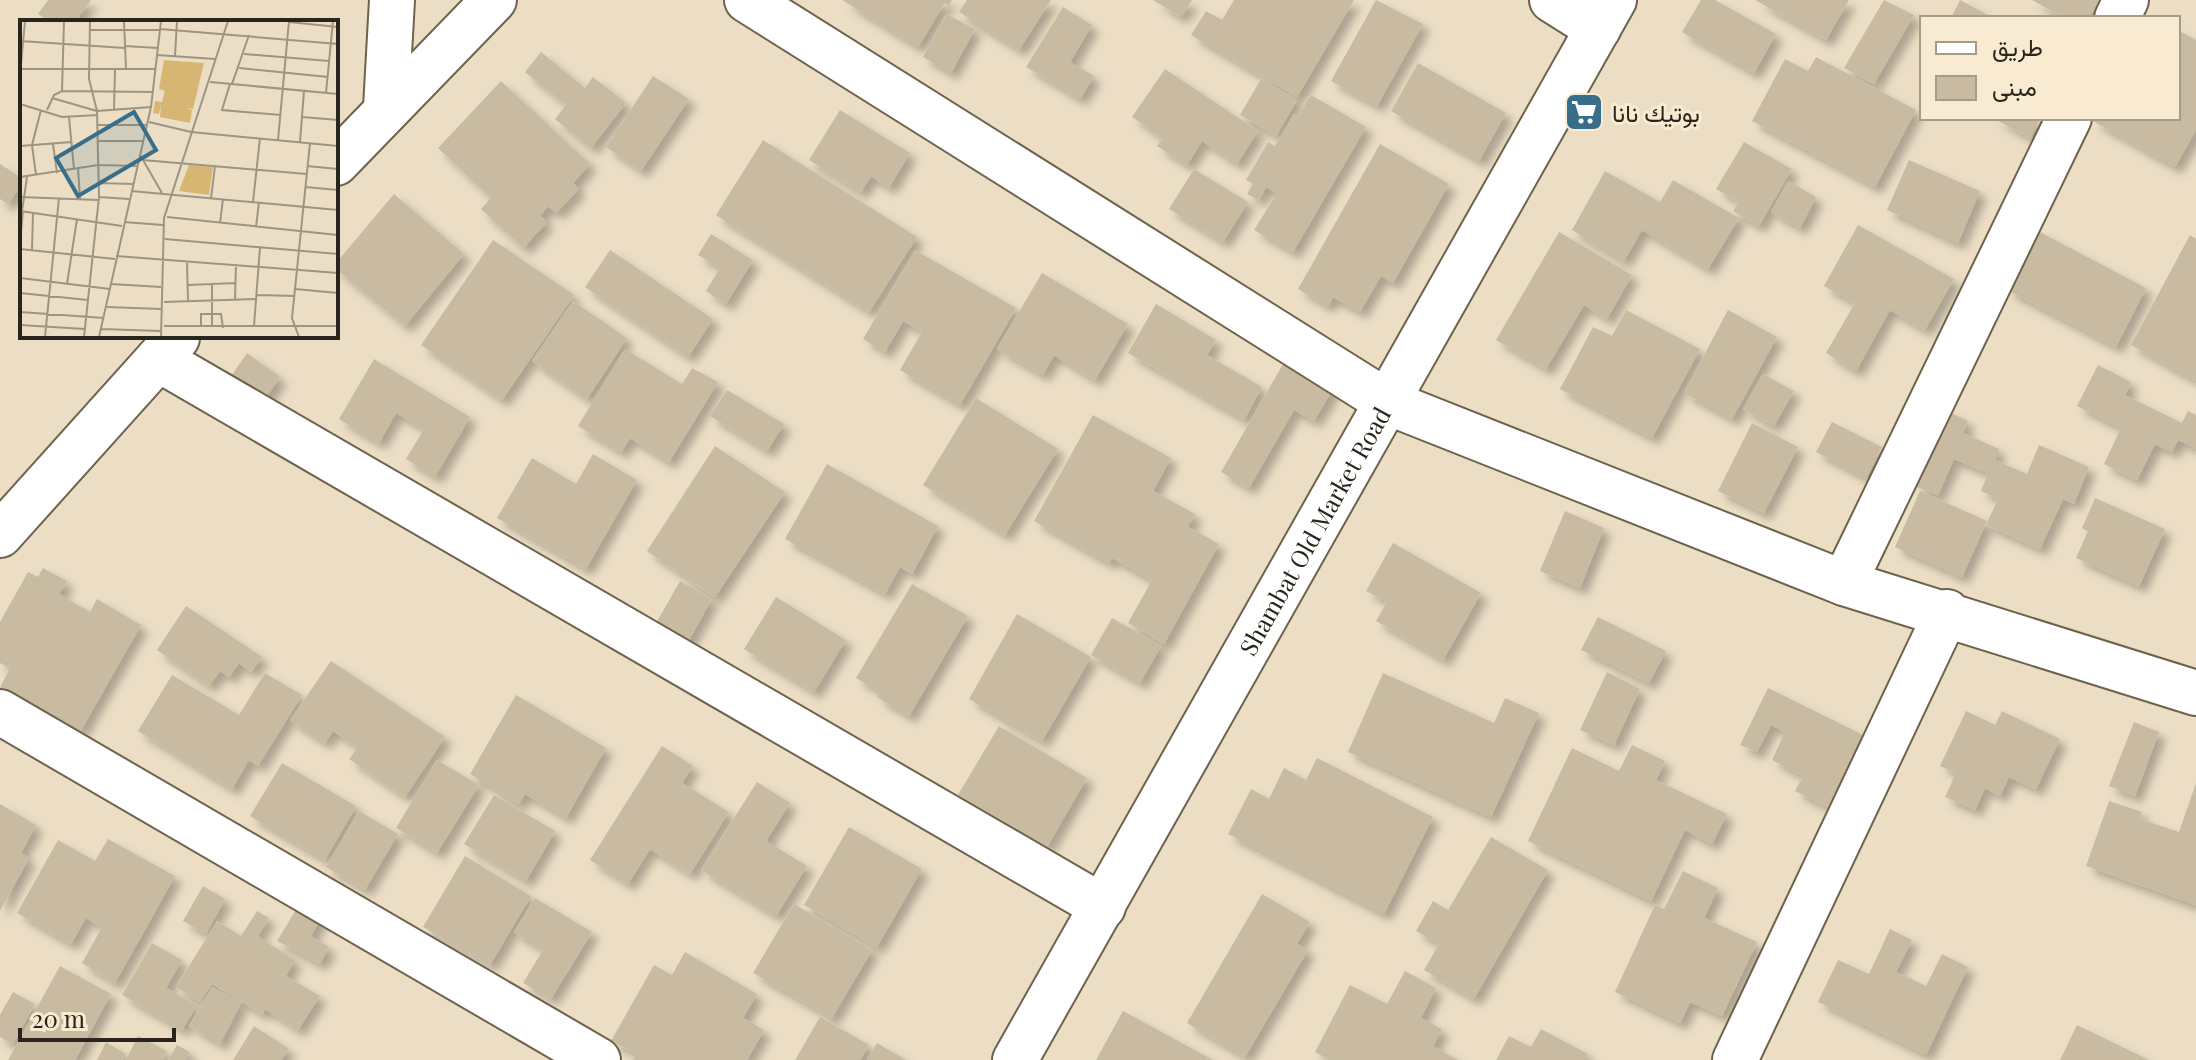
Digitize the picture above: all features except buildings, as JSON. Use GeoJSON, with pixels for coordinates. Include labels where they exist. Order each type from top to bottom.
{"type":"FeatureCollection","features":[{"type":"Feature","properties":{"kind":"street"},"geometry":{"type":"LineString","coordinates":[[386,108],[392,0]]}},
{"type":"Feature","properties":{"kind":"street"},"geometry":{"type":"LineString","coordinates":[[338,161],[494,0]]}},
{"type":"Feature","properties":{"kind":"street"},"geometry":{"type":"LineString","coordinates":[[747,0],[1387,402],[1844,583],[1947,612],[2196,693]]}},
{"type":"Feature","properties":{"kind":"street"},"geometry":{"type":"LineString","coordinates":[[1552,0],[1606,14]]}},
{"type":"Feature","properties":{"kind":"street","name":"Shambat Old Market Road"},"geometry":{"type":"LineString","coordinates":[[1015,1060],[1606,14]]}},
{"type":"Feature","properties":{"kind":"street"},"geometry":{"type":"LineString","coordinates":[[1844,583],[2068,120]]}},
{"type":"Feature","properties":{"kind":"street"},"geometry":{"type":"LineString","coordinates":[[0,535],[168,348],[1103,907]]}},
{"type":"Feature","properties":{"kind":"street"},"geometry":{"type":"LineString","coordinates":[[1735,1060],[1947,612]]}},
{"type":"Feature","properties":{"kind":"street"},"geometry":{"type":"LineString","coordinates":[[0,712],[598,1060]]}},
{"type":"Feature","properties":{"kind":"place","name":"بوتيك نانا"},"geometry":{"type":"Point","coordinates":[1584,112]}}]}
